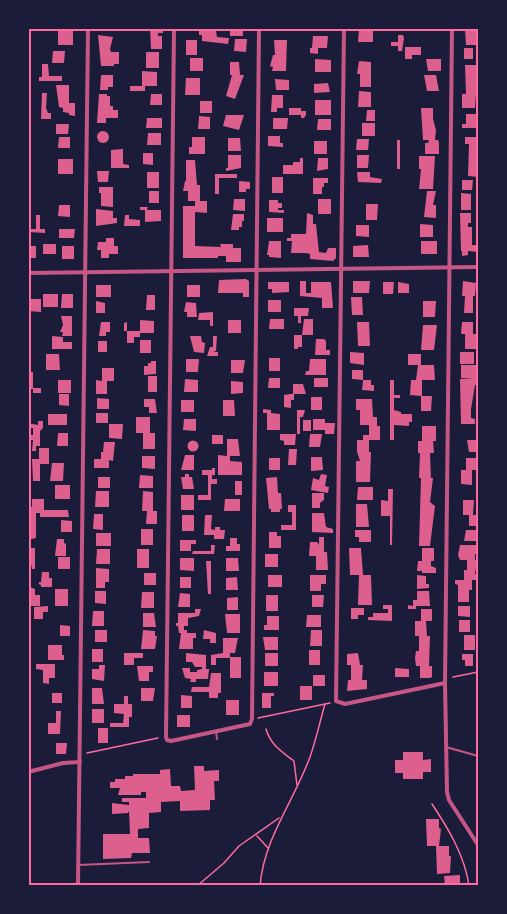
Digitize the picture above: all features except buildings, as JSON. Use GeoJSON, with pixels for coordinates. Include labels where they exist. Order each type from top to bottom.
{"type":"FeatureCollection","features":[{"type":"Feature","properties":{"kind":"street"},"geometry":{"type":"LineString","coordinates":[[78,885],[88,28]]}},
{"type":"Feature","properties":{"kind":"street"},"geometry":{"type":"LineString","coordinates":[[174,28],[166,737],[171,741],[251,721],[259,28]]}},
{"type":"Feature","properties":{"kind":"street"},"geometry":{"type":"LineString","coordinates":[[344,28],[336,701],[345,704],[445,681]]}},
{"type":"Feature","properties":{"kind":"street"},"geometry":{"type":"LineString","coordinates":[[452,28],[446,747],[449,800],[478,844]]}},
{"type":"Feature","properties":{"kind":"street"},"geometry":{"type":"LineString","coordinates":[[28,273],[478,267]]}},
{"type":"Feature","properties":{"kind":"street"},"geometry":{"type":"LineString","coordinates":[[28,772],[63,763],[80,762]]}},
{"type":"Feature","properties":{"kind":"lane"},"geometry":{"type":"LineString","coordinates":[[216,731],[218,739]]}},
{"type":"Feature","properties":{"kind":"lane"},"geometry":{"type":"LineString","coordinates":[[446,747],[478,756]]}},
{"type":"Feature","properties":{"kind":"lane"},"geometry":{"type":"LineString","coordinates":[[78,865],[149,862]]}},
{"type":"Feature","properties":{"kind":"path"},"geometry":{"type":"LineString","coordinates":[[445,681],[478,672]]}},
{"type":"Feature","properties":{"kind":"path"},"geometry":{"type":"LineString","coordinates":[[251,721],[336,701]]}},
{"type":"Feature","properties":{"kind":"path"},"geometry":{"type":"LineString","coordinates":[[260,885],[261,870],[268,848],[310,757],[325,704]]}},
{"type":"Feature","properties":{"kind":"path"},"geometry":{"type":"LineString","coordinates":[[266,729],[268,737],[294,761],[297,786]]}},
{"type":"Feature","properties":{"kind":"path"},"geometry":{"type":"LineString","coordinates":[[80,754],[166,737]]}},
{"type":"Feature","properties":{"kind":"path"},"geometry":{"type":"LineString","coordinates":[[432,804],[467,871],[469,885]]}},
{"type":"Feature","properties":{"kind":"path"},"geometry":{"type":"LineString","coordinates":[[197,885],[225,863],[239,846],[257,836],[280,818]]}},
{"type":"Feature","properties":{"kind":"path"},"geometry":{"type":"LineString","coordinates":[[257,836],[268,848]]}}]}
